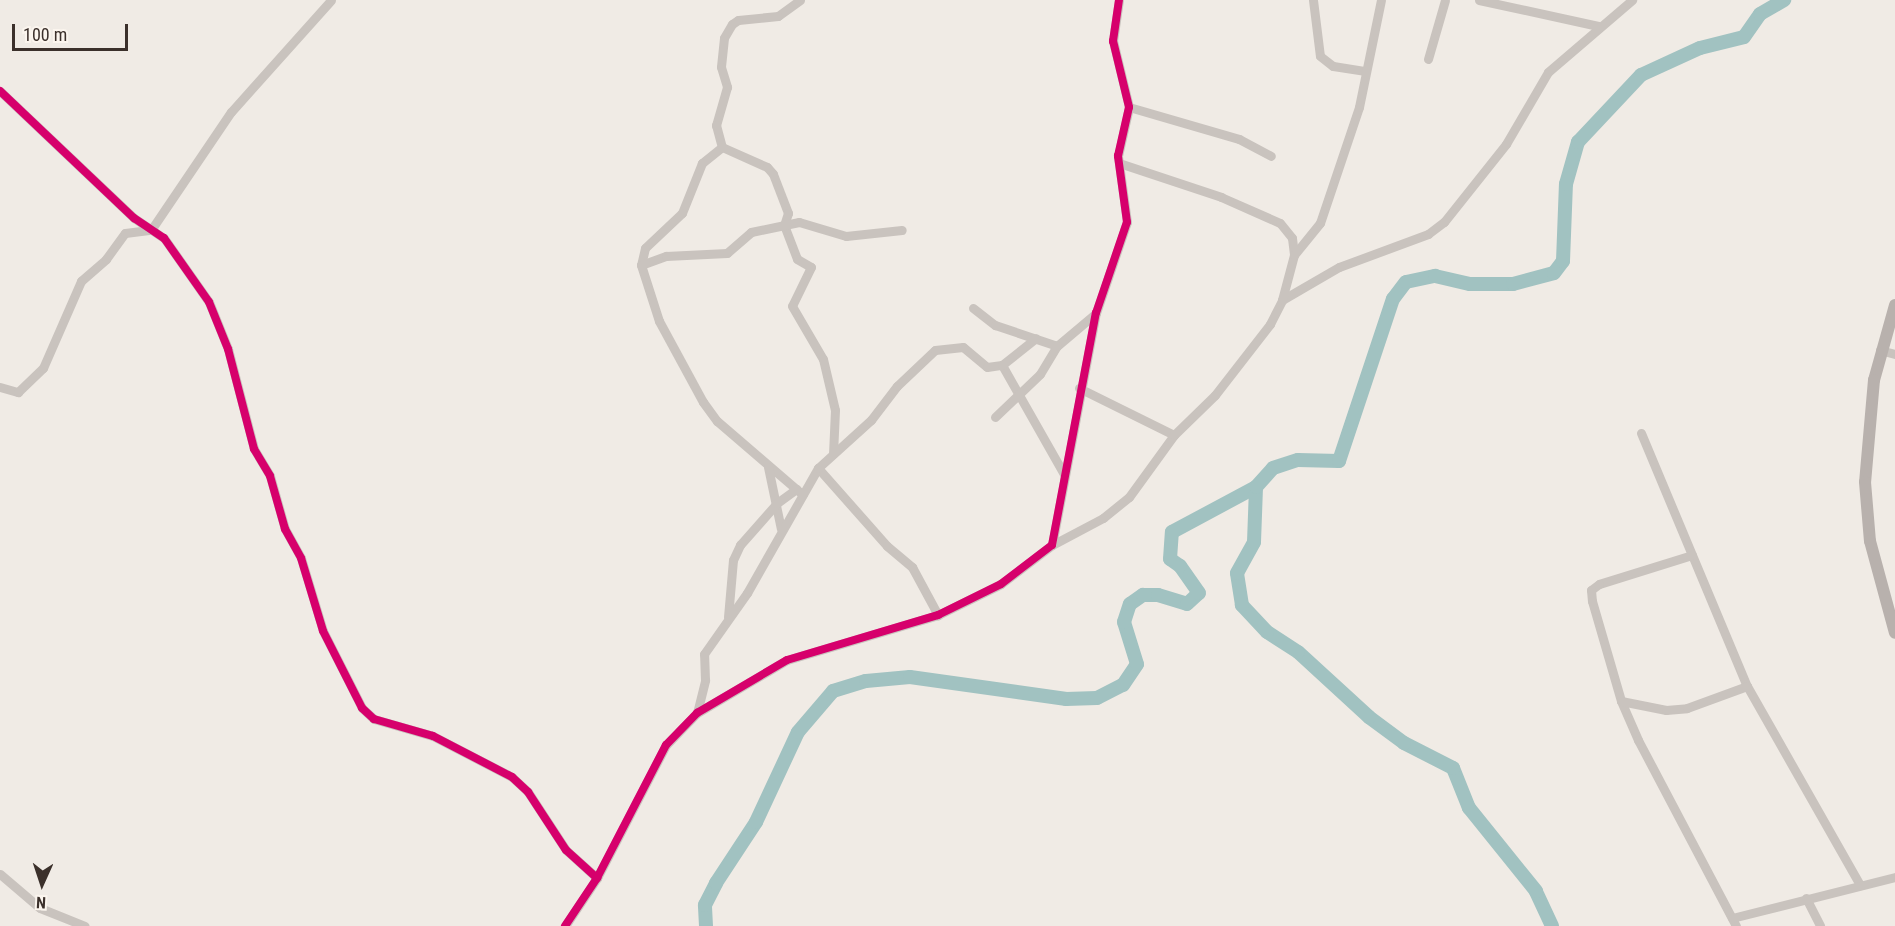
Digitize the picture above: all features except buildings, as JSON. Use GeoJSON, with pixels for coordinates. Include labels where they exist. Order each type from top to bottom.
{"type":"FeatureCollection","features":[{"type":"Feature","properties":{"kind":"main road"},"geometry":{"type":"LineString","coordinates":[[1895,305],[1880,350],[1869,412],[1865,482],[1870,541],[1895,633]]}},
{"type":"Feature","properties":{"kind":"street"},"geometry":{"type":"LineString","coordinates":[[0,387],[15,392],[30,381],[48,360],[81,281],[106,259],[125,233],[152,230],[231,112],[331,0]]}},
{"type":"Feature","properties":{"kind":"street"},"geometry":{"type":"LineString","coordinates":[[722,147],[716,125],[727,87],[722,67],[724,38],[738,20],[778,16],[800,0]]}},
{"type":"Feature","properties":{"kind":"street"},"geometry":{"type":"LineString","coordinates":[[1052,545],[1079,388],[1096,313],[1127,222],[1119,163],[1119,143],[1129,108],[1114,52],[1119,0]]}},
{"type":"Feature","properties":{"kind":"street"},"geometry":{"type":"LineString","coordinates":[[1313,0],[1320,56],[1333,66],[1366,70]]}},
{"type":"Feature","properties":{"kind":"street"},"geometry":{"type":"LineString","coordinates":[[1294,255],[1320,223],[1359,107],[1381,0]]}},
{"type":"Feature","properties":{"kind":"street"},"geometry":{"type":"LineString","coordinates":[[1428,58],[1444,0]]}},
{"type":"Feature","properties":{"kind":"street"},"geometry":{"type":"LineString","coordinates":[[1479,0],[1599,26]]}},
{"type":"Feature","properties":{"kind":"street"},"geometry":{"type":"LineString","coordinates":[[1282,300],[1339,267],[1428,234],[1444,222],[1506,144],[1548,72],[1624,2]]}},
{"type":"Feature","properties":{"kind":"street"},"geometry":{"type":"LineString","coordinates":[[0,91],[48,141],[168,242],[214,313],[240,390],[254,449],[270,476],[285,529],[301,558],[323,631],[362,708],[374,719],[433,736],[512,777],[528,792],[566,850],[597,878]]}},
{"type":"Feature","properties":{"kind":"street"},"geometry":{"type":"LineString","coordinates":[[1129,108],[1239,139],[1271,156]]}},
{"type":"Feature","properties":{"kind":"street"},"geometry":{"type":"LineString","coordinates":[[722,147],[767,167],[773,174],[788,213],[784,225],[798,259],[811,267],[792,306],[823,359],[835,410],[833,454]]}},
{"type":"Feature","properties":{"kind":"street"},"geometry":{"type":"LineString","coordinates":[[722,147],[702,163],[682,213],[645,248],[641,265],[659,321],[703,402],[768,467],[800,492]]}},
{"type":"Feature","properties":{"kind":"street"},"geometry":{"type":"LineString","coordinates":[[565,926],[597,878],[666,745],[697,713],[787,660],[938,615],[1001,584],[1052,545],[1103,518],[1129,497],[1174,435],[1240,366],[1282,300],[1294,255],[1292,238],[1280,223],[1221,197],[1119,163]]}},
{"type":"Feature","properties":{"kind":"street"},"geometry":{"type":"LineString","coordinates":[[641,265],[666,256],[727,253],[751,232],[799,222],[846,236],[903,230]]}},
{"type":"Feature","properties":{"kind":"street"},"geometry":{"type":"LineString","coordinates":[[973,308],[995,325],[1057,346]]}},
{"type":"Feature","properties":{"kind":"street"},"geometry":{"type":"LineString","coordinates":[[995,417],[1040,374],[1057,346],[1082,321],[1096,313]]}},
{"type":"Feature","properties":{"kind":"street"},"geometry":{"type":"LineString","coordinates":[[697,713],[705,680],[704,654],[747,593],[800,492],[818,468],[871,420],[897,386],[935,350],[963,347],[987,367],[1002,365],[1036,338]]}},
{"type":"Feature","properties":{"kind":"street"},"geometry":{"type":"LineString","coordinates":[[1880,350],[1895,354]]}},
{"type":"Feature","properties":{"kind":"street"},"geometry":{"type":"LineString","coordinates":[[1002,365],[1064,474]]}},
{"type":"Feature","properties":{"kind":"street"},"geometry":{"type":"LineString","coordinates":[[1079,388],[1174,435]]}},
{"type":"Feature","properties":{"kind":"street"},"geometry":{"type":"LineString","coordinates":[[1641,433],[1747,686],[1860,885]]}},
{"type":"Feature","properties":{"kind":"street"},"geometry":{"type":"LineString","coordinates":[[768,467],[781,528]]}},
{"type":"Feature","properties":{"kind":"street"},"geometry":{"type":"LineString","coordinates":[[818,468],[887,546],[912,567],[938,615]]}},
{"type":"Feature","properties":{"kind":"street"},"geometry":{"type":"LineString","coordinates":[[727,621],[736,552],[777,503],[800,492]]}},
{"type":"Feature","properties":{"kind":"street"},"geometry":{"type":"LineString","coordinates":[[1692,555],[1599,584],[1591,590],[1597,626],[1621,701],[1698,857],[1734,922],[1806,898],[1895,877]]}},
{"type":"Feature","properties":{"kind":"street"},"geometry":{"type":"LineString","coordinates":[[1621,701],[1647,708],[1677,709],[1747,686]]}},
{"type":"Feature","properties":{"kind":"street"},"geometry":{"type":"LineString","coordinates":[[0,874],[40,908],[85,926]]}},
{"type":"Feature","properties":{"kind":"street"},"geometry":{"type":"LineString","coordinates":[[1806,898],[1820,926]]}},
{"type":"Feature","properties":{"kind":"waterway"},"geometry":{"type":"LineString","coordinates":[[1552,926],[1536,891],[1469,808],[1453,768],[1404,743],[1369,717],[1298,652],[1267,632],[1242,605],[1237,573],[1254,542],[1256,487],[1273,468],[1298,460],[1339,461],[1393,299],[1406,282],[1435,276],[1470,284],[1513,284],[1554,273],[1563,261],[1566,184],[1578,142],[1641,75],[1700,48],[1744,37],[1760,14],[1784,0]]}},
{"type":"Feature","properties":{"kind":"waterway"},"geometry":{"type":"LineString","coordinates":[[706,926],[705,905],[716,883],[756,822],[798,732],[833,691],[866,681],[910,677],[1066,699],[1097,698],[1123,685],[1137,664],[1124,622],[1130,604],[1143,595],[1158,595],[1187,604],[1199,593],[1180,566],[1170,559],[1172,532],[1256,487]]}},
{"type":"Feature","properties":{"kind":"cycle path"},"geometry":{"type":"LineString","coordinates":[[565,926],[597,878],[666,745],[697,713],[787,660],[938,615],[1001,584],[1052,545],[1096,313],[1127,222],[1118,156],[1129,107],[1113,41],[1119,0]]}},
{"type":"Feature","properties":{"kind":"cycle path"},"geometry":{"type":"LineString","coordinates":[[0,91],[134,218],[164,238],[209,302],[228,349],[254,449],[270,476],[285,529],[301,558],[323,631],[362,708],[374,719],[433,736],[512,777],[528,792],[566,850],[597,878]]}}]}
